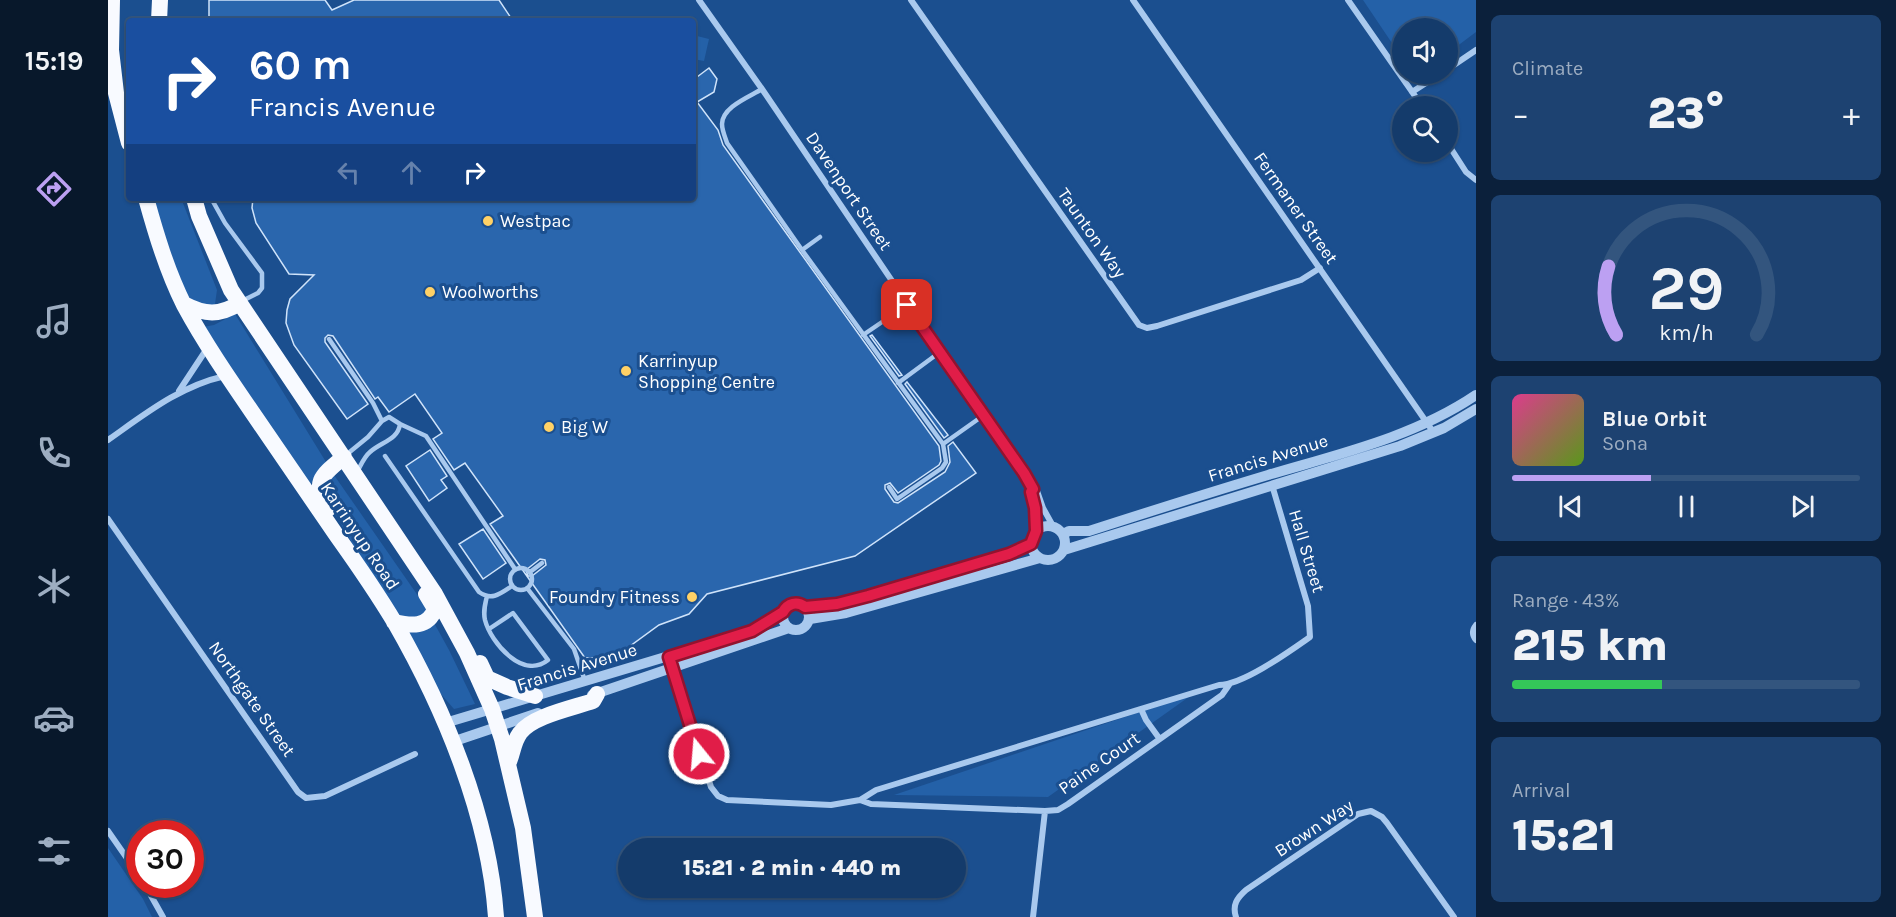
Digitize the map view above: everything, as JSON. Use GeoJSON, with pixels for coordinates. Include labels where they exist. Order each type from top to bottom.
{"type":"FeatureCollection","features":[{"type":"Feature","properties":{"kind":"highway"},"geometry":{"type":"LineString","coordinates":[[112,0],[110,44],[116,93],[126,125]]}},
{"type":"Feature","properties":{"kind":"highway"},"geometry":{"type":"LineString","coordinates":[[159,18],[160,0]]}},
{"type":"Feature","properties":{"kind":"highway","name":"Karrinyup Road"},"geometry":{"type":"LineString","coordinates":[[147,201],[156,232],[184,304],[208,347],[394,622],[445,723],[481,830],[496,917]]}},
{"type":"Feature","properties":{"kind":"highway","name":"Karrinyup Road"},"geometry":{"type":"LineString","coordinates":[[195,201],[199,216],[240,303],[435,594],[467,652],[498,726],[524,828],[535,917]]}},
{"type":"Feature","properties":{"kind":"highway"},"geometry":{"type":"LineString","coordinates":[[184,304],[199,311],[211,313],[228,310],[240,303]]}},
{"type":"Feature","properties":{"kind":"highway"},"geometry":{"type":"LineString","coordinates":[[344,457],[327,471],[320,483],[318,494],[353,548],[353,560]]}},
{"type":"Feature","properties":{"kind":"highway"},"geometry":{"type":"LineString","coordinates":[[394,622],[412,626],[422,624],[434,613],[435,609],[417,579],[418,568],[429,572],[451,608],[487,678],[535,696]]}},
{"type":"Feature","properties":{"kind":"highway"},"geometry":{"type":"LineString","coordinates":[[508,765],[516,740],[528,725],[592,701],[591,688]]}},
{"type":"Feature","properties":{"kind":"street","name":"Davenport Street"},"geometry":{"type":"LineString","coordinates":[[699,0],[762,89],[1033,489],[1037,491],[1053,526]]}},
{"type":"Feature","properties":{"kind":"street","name":"Taunton Way"},"geometry":{"type":"LineString","coordinates":[[911,0],[1139,325],[1147,328],[1157,326],[1301,280],[1320,268]]}},
{"type":"Feature","properties":{"kind":"street"},"geometry":{"type":"LineString","coordinates":[[1348,0],[1415,96]]}},
{"type":"Feature","properties":{"kind":"street","name":"Fermaner Street"},"geometry":{"type":"LineString","coordinates":[[1136,1],[1431,428]]}},
{"type":"Feature","properties":{"kind":"street"},"geometry":{"type":"LineString","coordinates":[[1458,62],[1476,50]]}},
{"type":"Feature","properties":{"kind":"street"},"geometry":{"type":"LineString","coordinates":[[1412,92],[1424,84]]}},
{"type":"Feature","properties":{"kind":"street"},"geometry":{"type":"LineString","coordinates":[[1458,160],[1466,172],[1476,180]]}},
{"type":"Feature","properties":{"kind":"street"},"geometry":{"type":"LineString","coordinates":[[179,392],[208,347]]}},
{"type":"Feature","properties":{"kind":"street"},"geometry":{"type":"LineString","coordinates":[[108,440],[179,392],[226,375]]}},
{"type":"Feature","properties":{"kind":"street","name":"Francis Avenue"},"geometry":{"type":"LineString","coordinates":[[1431,428],[1476,395]]}},
{"type":"Feature","properties":{"kind":"street","name":"Francis Avenue"},"geometry":{"type":"LineString","coordinates":[[1064,550],[1270,480],[1327,458],[1456,423],[1476,409]]}},
{"type":"Feature","properties":{"kind":"street","name":"Francis Avenue"},"geometry":{"type":"LineString","coordinates":[[1063,534],[1069,531],[1089,531],[1270,480]]}},
{"type":"Feature","properties":{"kind":"street","name":"Hall Street"},"geometry":{"type":"LineString","coordinates":[[1270,480],[1308,606],[1310,638]]}},
{"type":"Feature","properties":{"kind":"street","name":"Davenport Street"},"geometry":{"type":"LineString","coordinates":[[1033,489],[1031,492],[1035,508],[1036,531]]}},
{"type":"Feature","properties":{"kind":"street","name":"Northgate Street"},"geometry":{"type":"LineString","coordinates":[[108,519],[298,792],[306,798],[325,796],[415,754]]}},
{"type":"Feature","properties":{"kind":"street"},"geometry":{"type":"LineString","coordinates":[[1044,526],[1053,526],[1063,534],[1064,550],[1056,558],[1045,560],[1035,554],[1031,544],[1036,531],[1044,526]]}},
{"type":"Feature","properties":{"kind":"street","name":"Francis Avenue"},"geometry":{"type":"LineString","coordinates":[[452,742],[498,726],[669,657],[752,631],[793,604],[801,604],[805,607],[837,604],[1009,554],[1031,544]]}},
{"type":"Feature","properties":{"kind":"street","name":"Francis Avenue"},"geometry":{"type":"LineString","coordinates":[[445,723],[535,696],[591,688],[673,668],[789,628],[802,629],[810,619],[846,613],[1040,558]]}},
{"type":"Feature","properties":{"kind":"street"},"geometry":{"type":"LineString","coordinates":[[805,607],[810,619]]}},
{"type":"Feature","properties":{"kind":"street"},"geometry":{"type":"LineString","coordinates":[[783,612],[783,621],[789,628]]}},
{"type":"Feature","properties":{"kind":"street"},"geometry":{"type":"LineString","coordinates":[[1476,625],[1473,628],[1473,636],[1476,640]]}},
{"type":"Feature","properties":{"kind":"street","name":"Paine Court"},"geometry":{"type":"LineString","coordinates":[[673,668],[706,775],[718,796],[727,800],[831,806],[860,800],[876,790],[1219,685],[1228,685],[1261,669],[1310,638]]}},
{"type":"Feature","properties":{"kind":"street"},"geometry":{"type":"LineString","coordinates":[[669,657],[673,668]]}},
{"type":"Feature","properties":{"kind":"street","name":"Paine Court"},"geometry":{"type":"LineString","coordinates":[[860,800],[871,804],[1058,810],[1222,695],[1228,685]]}},
{"type":"Feature","properties":{"kind":"street"},"geometry":{"type":"LineString","coordinates":[[1141,709],[1146,720],[1160,738]]}},
{"type":"Feature","properties":{"kind":"street"},"geometry":{"type":"LineString","coordinates":[[1033,917],[1045,811]]}},
{"type":"Feature","properties":{"kind":"street","name":"Brown Way"},"geometry":{"type":"LineString","coordinates":[[1236,917],[1234,908],[1236,902],[1246,890],[1352,818],[1371,811],[1387,823],[1454,917]]}},
{"type":"Feature","properties":{"kind":"street"},"geometry":{"type":"LineString","coordinates":[[108,831],[126,857]]}},
{"type":"Feature","properties":{"kind":"street"},"geometry":{"type":"LineString","coordinates":[[152,898],[163,917]]}},
{"type":"Feature","properties":{"kind":"lane"},"geometry":{"type":"LineString","coordinates":[[762,89],[729,109],[723,116],[721,126],[727,143],[943,444],[946,462],[942,468],[897,499],[889,487]]}},
{"type":"Feature","properties":{"kind":"lane"},"geometry":{"type":"LineString","coordinates":[[213,201],[225,223],[262,273],[262,288],[258,293],[240,303]]}},
{"type":"Feature","properties":{"kind":"lane"},"geometry":{"type":"LineString","coordinates":[[802,250],[820,237]]}},
{"type":"Feature","properties":{"kind":"lane"},"geometry":{"type":"LineString","coordinates":[[863,335],[907,305]]}},
{"type":"Feature","properties":{"kind":"lane"},"geometry":{"type":"LineString","coordinates":[[329,339],[373,403],[382,421]]}},
{"type":"Feature","properties":{"kind":"lane"},"geometry":{"type":"LineString","coordinates":[[898,383],[940,352]]}},
{"type":"Feature","properties":{"kind":"lane"},"geometry":{"type":"LineString","coordinates":[[943,444],[984,416]]}},
{"type":"Feature","properties":{"kind":"lane"},"geometry":{"type":"LineString","coordinates":[[344,457],[389,417],[420,433],[430,441],[515,569]]}},
{"type":"Feature","properties":{"kind":"lane"},"geometry":{"type":"LineString","coordinates":[[356,474],[367,454],[395,436],[399,432],[400,424]]}},
{"type":"Feature","properties":{"kind":"lane"},"geometry":{"type":"LineString","coordinates":[[385,456],[479,592],[487,596],[498,596],[512,586]]}},
{"type":"Feature","properties":{"kind":"lane"},"geometry":{"type":"LineString","coordinates":[[530,572],[542,563]]}},
{"type":"Feature","properties":{"kind":"lane"},"geometry":{"type":"LineString","coordinates":[[524,568],[530,572],[532,579],[527,588],[518,590],[512,586],[510,576],[515,569],[524,568]]}},
{"type":"Feature","properties":{"kind":"lane"},"geometry":{"type":"LineString","coordinates":[[527,588],[574,649],[591,688]]}},
{"type":"Feature","properties":{"kind":"lane"},"geometry":{"type":"LineString","coordinates":[[487,596],[484,608],[489,629],[503,651],[525,665],[536,665],[548,660],[513,613],[489,629]]}},
{"type":"Feature","properties":{"kind":"shaded area"},"geometry":{"type":"Polygon","coordinates":[[[1363,0],[1476,0],[1476,32],[1458,46],[1458,18],[1392,18],[1392,43],[1363,0]]]}},
{"type":"Feature","properties":{"kind":"shaded area"},"geometry":{"type":"Polygon","coordinates":[[[696,36],[709,39],[704,61],[696,60],[696,36]]]}},
{"type":"Feature","properties":{"kind":"shaded area"},"geometry":{"type":"Polygon","coordinates":[[[154,201],[182,201],[217,290],[215,304],[206,310],[193,303],[180,284],[154,201]]]}},
{"type":"Feature","properties":{"kind":"shaded area"},"geometry":{"type":"Polygon","coordinates":[[[235,314],[326,462],[310,486],[203,327],[214,325],[235,314]]]}},
{"type":"Feature","properties":{"kind":"shaded area"},"geometry":{"type":"Polygon","coordinates":[[[334,475],[423,603],[475,704],[454,709],[440,693],[322,492],[334,475]]]}},
{"type":"Feature","properties":{"kind":"shaded area"},"geometry":{"type":"Polygon","coordinates":[[[1193,694],[1048,797],[894,795],[1193,694]]]}},
{"type":"Feature","properties":{"kind":"shaded area"},"geometry":{"type":"Polygon","coordinates":[[[108,848],[126,874],[126,898],[142,898],[152,917],[108,917],[108,848]]]}},
{"type":"Feature","properties":{"kind":"building"},"geometry":{"type":"Polygon","coordinates":[[[209,0],[325,0],[332,10],[354,0],[499,0],[511,18],[209,18],[209,0]]]}},
{"type":"Feature","properties":{"kind":"building","name":"Karrinyup Shopping Centre"},"geometry":{"type":"Polygon","coordinates":[[[709,68],[717,79],[714,92],[697,102],[718,130],[723,145],[939,446],[941,461],[939,465],[898,493],[890,483],[885,485],[885,489],[894,502],[898,503],[945,472],[950,462],[948,446],[953,442],[976,473],[855,556],[707,594],[689,614],[659,625],[615,657],[585,658],[490,524],[503,516],[465,463],[454,470],[433,439],[442,433],[415,394],[389,412],[378,397],[375,399],[333,336],[328,335],[325,342],[368,404],[347,419],[294,345],[286,323],[290,299],[314,275],[289,274],[256,223],[253,201],[696,201],[696,78],[709,68]],[[540,559],[526,570],[528,576],[532,576],[546,565],[545,560],[540,559]]]}},
{"type":"Feature","properties":{"kind":"building"},"geometry":{"type":"Polygon","coordinates":[[[872,335],[902,375],[899,376],[870,336],[872,335]]]}},
{"type":"Feature","properties":{"kind":"building"},"geometry":{"type":"Polygon","coordinates":[[[907,382],[948,435],[944,438],[905,384],[907,382]]]}},
{"type":"Feature","properties":{"kind":"building"},"geometry":{"type":"Polygon","coordinates":[[[430,450],[447,476],[441,480],[447,488],[429,501],[406,466],[430,450]]]}},
{"type":"Feature","properties":{"kind":"building"},"geometry":{"type":"Polygon","coordinates":[[[483,529],[506,563],[483,579],[459,544],[483,529]]]}},
{"type":"Feature","properties":{"kind":"place","name":"Westpac"},"geometry":{"type":"Point","coordinates":[488,221]}},
{"type":"Feature","properties":{"kind":"place","name":"Woolworths"},"geometry":{"type":"Point","coordinates":[430,292]}},
{"type":"Feature","properties":{"kind":"place","name":"Karrinyup Shopping Centre"},"geometry":{"type":"Point","coordinates":[626,371]}},
{"type":"Feature","properties":{"kind":"place","name":"Big W"},"geometry":{"type":"Point","coordinates":[549,427]}},
{"type":"Feature","properties":{"kind":"place","name":"Foundry Fitness"},"geometry":{"type":"Point","coordinates":[692,597]}},
{"type":"Feature","properties":{"kind":"route"},"geometry":{"type":"LineString","coordinates":[[699,754],[669,657],[752,631],[766,624],[789,605],[797,603],[805,607],[837,604],[1009,554],[1031,544],[1036,531],[1035,508],[1031,492],[1033,489],[907,305]]}}]}
